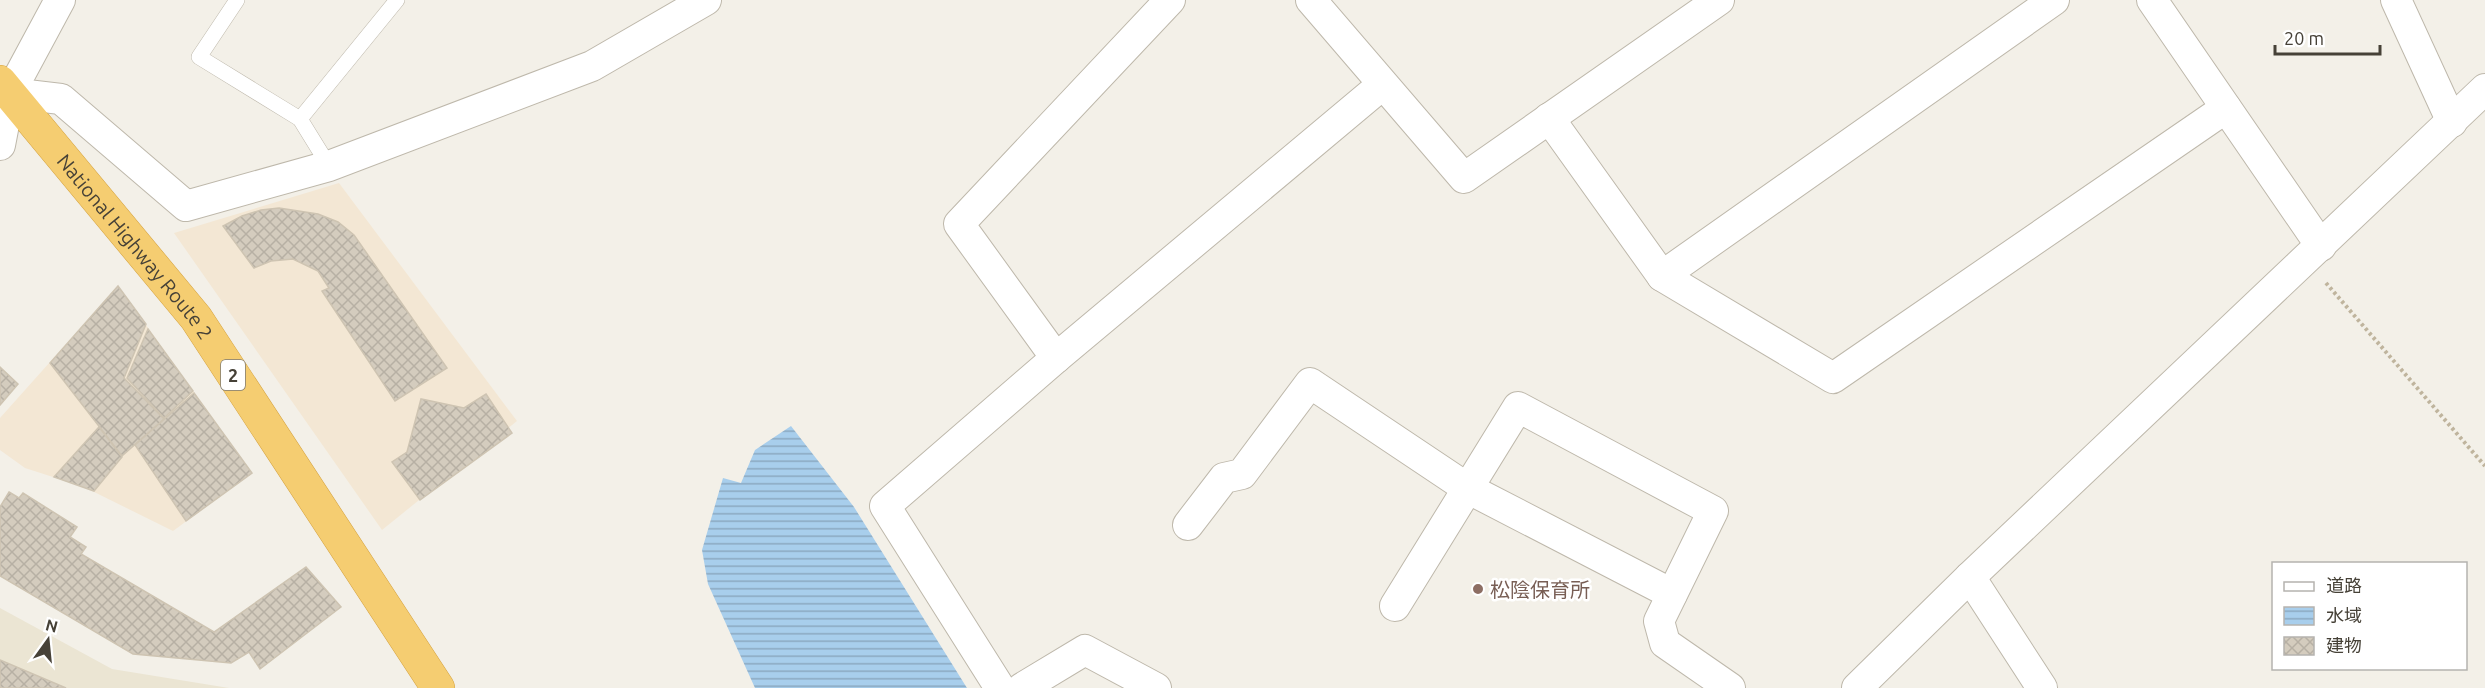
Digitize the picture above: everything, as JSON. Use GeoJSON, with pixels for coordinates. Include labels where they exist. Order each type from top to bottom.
{"type":"FeatureCollection","features":[{"type":"Feature","properties":{"kind":"highway","name":"National Highway Route 2"},"geometry":{"type":"LineString","coordinates":[[5,88],[196,318],[438,688]]}},
{"type":"Feature","properties":{"kind":"street"},"geometry":{"type":"LineString","coordinates":[[0,145],[5,88],[60,0]]}},
{"type":"Feature","properties":{"kind":"street"},"geometry":{"type":"LineString","coordinates":[[5,88],[61,99],[186,206],[329,166],[592,66],[706,0]]}},
{"type":"Feature","properties":{"kind":"street"},"geometry":{"type":"LineString","coordinates":[[1056,358],[958,224],[1170,0]]}},
{"type":"Feature","properties":{"kind":"street"},"geometry":{"type":"LineString","coordinates":[[1311,0],[1464,178],[1719,0]]}},
{"type":"Feature","properties":{"kind":"street"},"geometry":{"type":"LineString","coordinates":[[1662,276],[2054,0]]}},
{"type":"Feature","properties":{"kind":"street"},"geometry":{"type":"LineString","coordinates":[[2152,0],[2226,108],[2314,253]]}},
{"type":"Feature","properties":{"kind":"street"},"geometry":{"type":"LineString","coordinates":[[2396,0],[2452,122]]}},
{"type":"Feature","properties":{"kind":"street"},"geometry":{"type":"LineString","coordinates":[[1000,688],[885,506],[1056,358],[1382,85]]}},
{"type":"Feature","properties":{"kind":"street"},"geometry":{"type":"LineString","coordinates":[[1857,688],[1970,577],[2485,89]]}},
{"type":"Feature","properties":{"kind":"street"},"geometry":{"type":"LineString","coordinates":[[1550,118],[1662,276],[1833,378],[2226,108]]}},
{"type":"Feature","properties":{"kind":"street"},"geometry":{"type":"LineString","coordinates":[[1188,525],[1224,478],[1242,474],[1310,383],[1467,488],[1672,594]]}},
{"type":"Feature","properties":{"kind":"street"},"geometry":{"type":"LineString","coordinates":[[1395,606],[1518,407],[1713,512],[1659,621],[1665,643],[1730,688]]}},
{"type":"Feature","properties":{"kind":"street"},"geometry":{"type":"LineString","coordinates":[[1970,577],[2042,688]]}},
{"type":"Feature","properties":{"kind":"street"},"geometry":{"type":"LineString","coordinates":[[1022,688],[1085,650],[1156,688]]}},
{"type":"Feature","properties":{"kind":"lane"},"geometry":{"type":"LineString","coordinates":[[237,0],[199,57],[300,118],[329,166]]}},
{"type":"Feature","properties":{"kind":"lane"},"geometry":{"type":"LineString","coordinates":[[300,118],[397,0]]}},
{"type":"Feature","properties":{"kind":"path"},"geometry":{"type":"LineString","coordinates":[[2314,253],[2485,466]]}},
{"type":"Feature","properties":{"kind":"shaded area"},"geometry":{"type":"Polygon","coordinates":[[[339,183],[517,421],[382,530],[174,233],[339,183]]]}},
{"type":"Feature","properties":{"kind":"shaded area"},"geometry":{"type":"Polygon","coordinates":[[[118,286],[252,473],[173,531],[84,487],[25,468],[0,450],[0,418],[118,286]]]}},
{"type":"Feature","properties":{"kind":"shaded area"},"geometry":{"type":"Polygon","coordinates":[[[0,608],[112,669],[229,688],[0,688],[0,608]]]}},
{"type":"Feature","properties":{"kind":"water"},"geometry":{"type":"Polygon","coordinates":[[[791,426],[854,507],[967,688],[755,688],[708,584],[702,550],[723,478],[741,483],[755,450],[791,426]]]}},
{"type":"Feature","properties":{"kind":"building"},"geometry":{"type":"Polygon","coordinates":[[[279,208],[318,214],[338,222],[354,235],[447,368],[395,401],[322,291],[329,288],[318,271],[293,259],[271,261],[254,268],[223,226],[242,216],[261,210],[279,208]]]}},
{"type":"Feature","properties":{"kind":"building"},"geometry":{"type":"Polygon","coordinates":[[[118,286],[146,324],[124,378],[164,419],[122,456],[50,363],[118,286]]]}},
{"type":"Feature","properties":{"kind":"building"},"geometry":{"type":"Polygon","coordinates":[[[148,329],[193,391],[164,418],[127,378],[148,329]]]}},
{"type":"Feature","properties":{"kind":"building"},"geometry":{"type":"Polygon","coordinates":[[[0,367],[18,384],[0,405],[0,367]]]}},
{"type":"Feature","properties":{"kind":"building"},"geometry":{"type":"Polygon","coordinates":[[[194,393],[252,473],[186,521],[135,445],[194,393]]]}},
{"type":"Feature","properties":{"kind":"building"},"geometry":{"type":"Polygon","coordinates":[[[486,394],[512,433],[420,500],[392,462],[407,452],[421,399],[464,408],[486,394]]]}},
{"type":"Feature","properties":{"kind":"building"},"geometry":{"type":"Polygon","coordinates":[[[99,427],[122,457],[94,491],[54,477],[99,427]]]}},
{"type":"Feature","properties":{"kind":"building"},"geometry":{"type":"Polygon","coordinates":[[[9,492],[19,498],[23,493],[77,527],[70,537],[86,547],[81,554],[214,632],[306,567],[341,607],[260,669],[249,652],[231,663],[133,654],[0,576],[0,507],[9,492]]]}},
{"type":"Feature","properties":{"kind":"building"},"geometry":{"type":"Polygon","coordinates":[[[0,660],[66,688],[0,688],[0,660]]]}},
{"type":"Feature","properties":{"kind":"place","name":"松陰保育所"},"geometry":{"type":"Point","coordinates":[1478,589]}}]}
